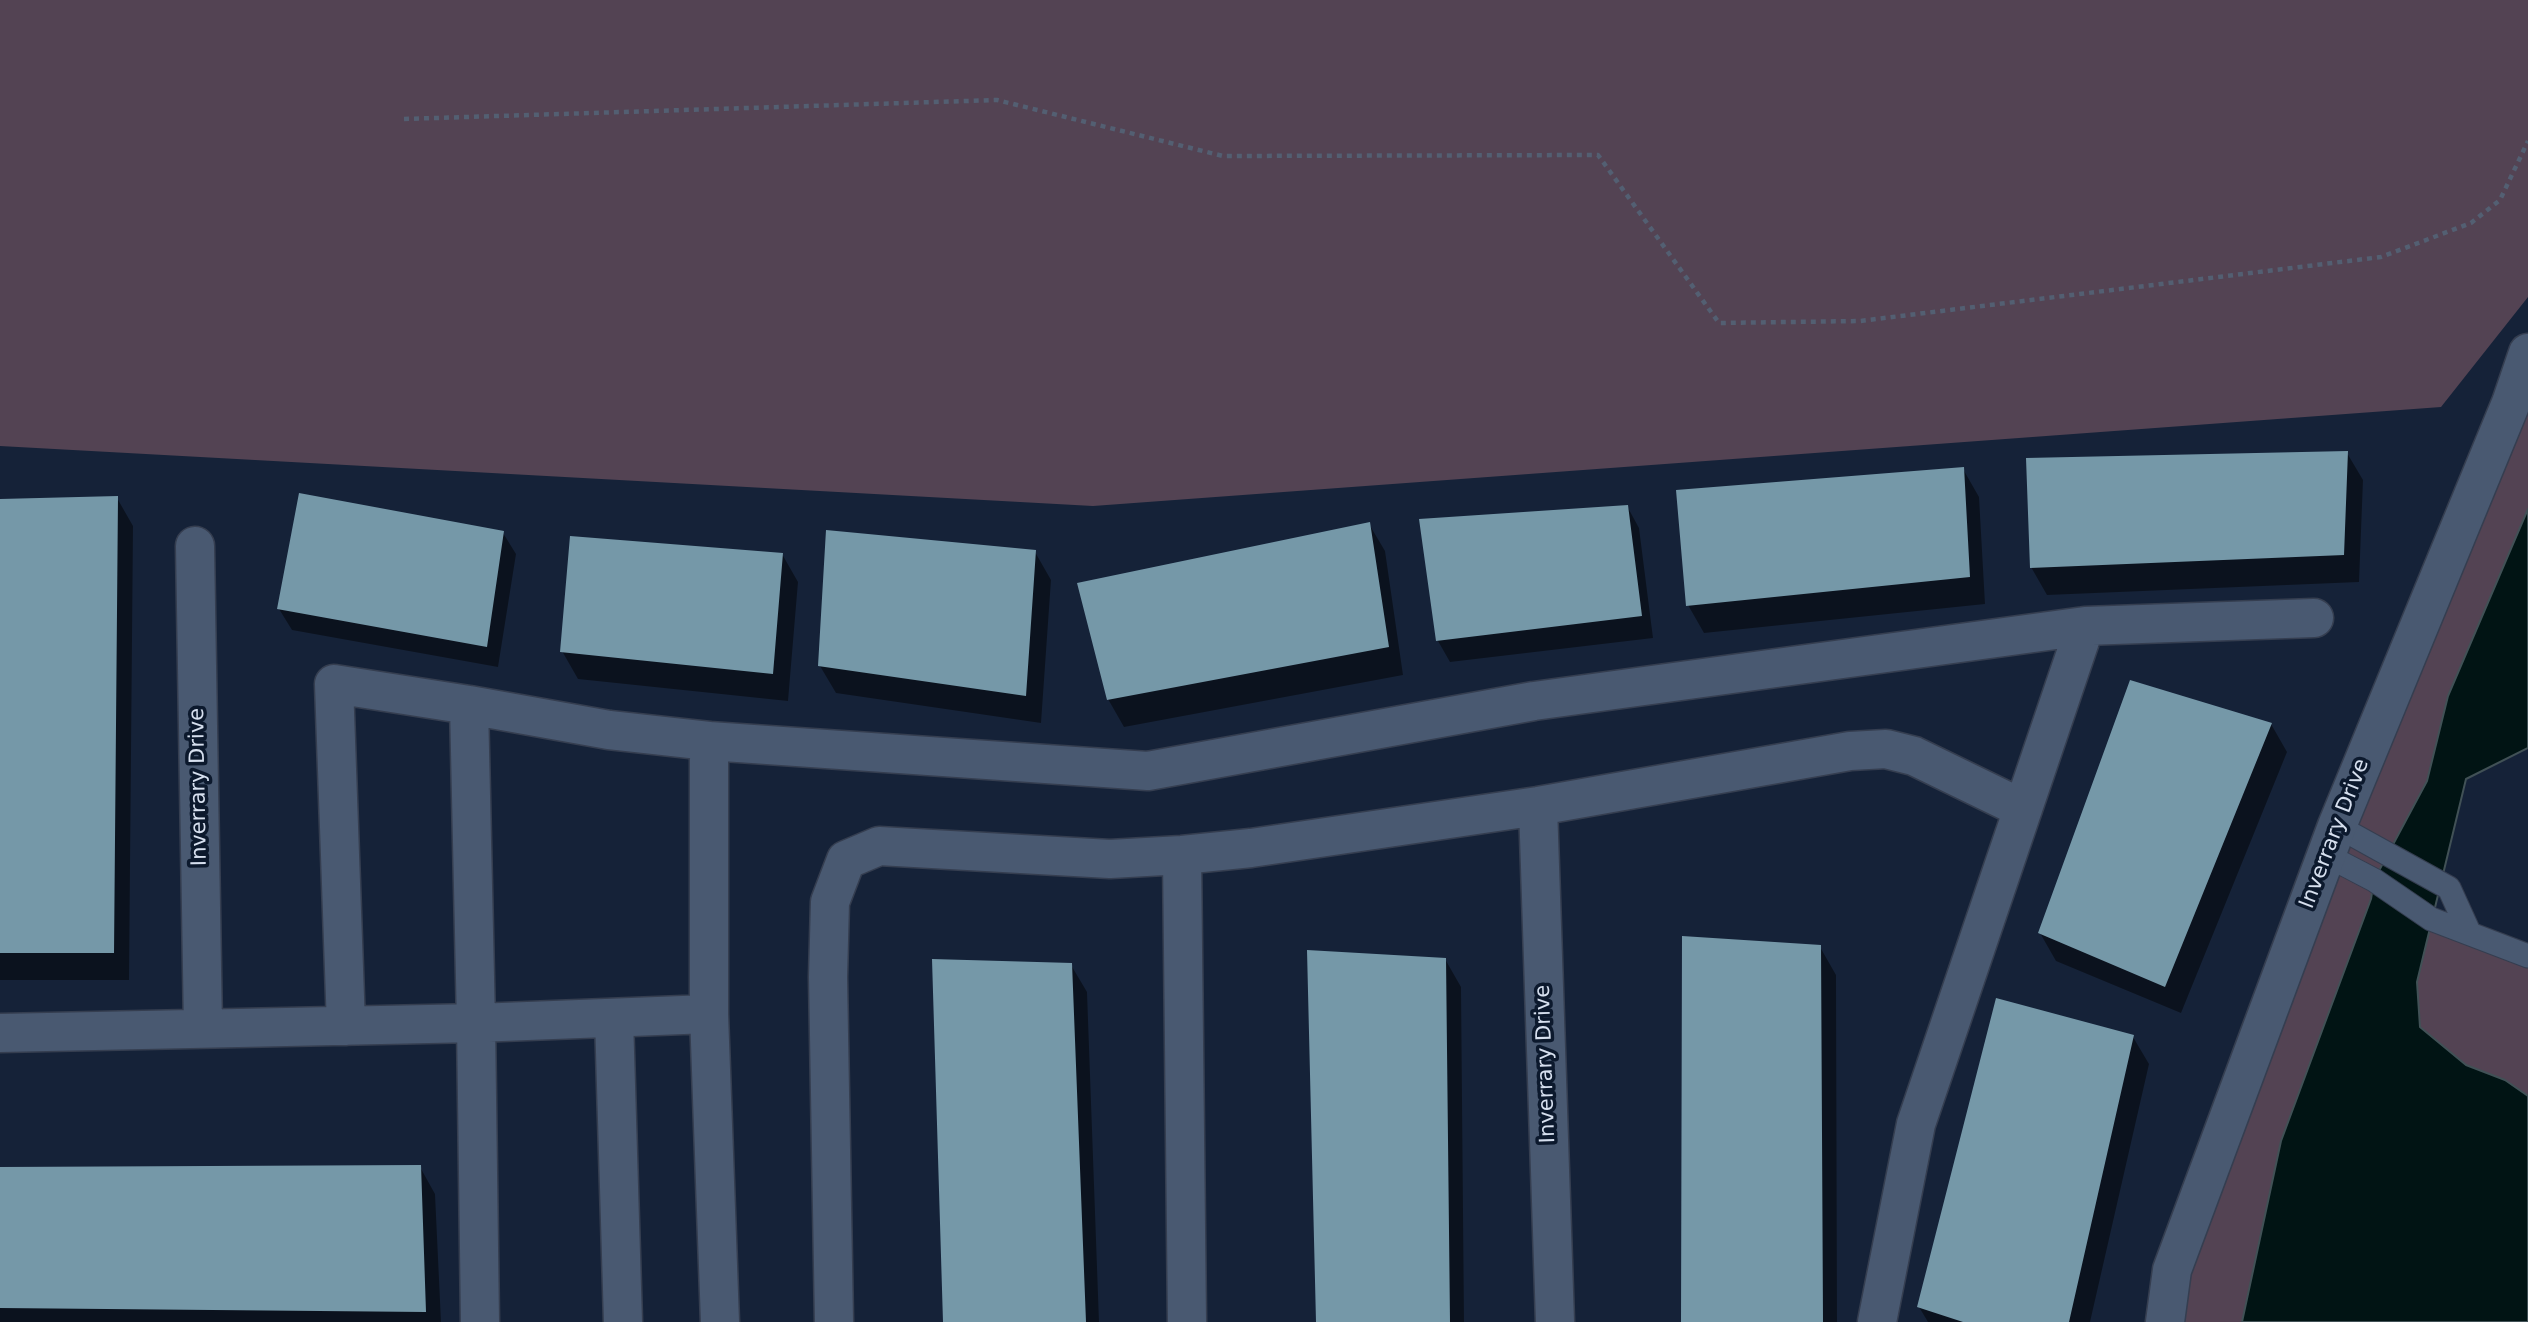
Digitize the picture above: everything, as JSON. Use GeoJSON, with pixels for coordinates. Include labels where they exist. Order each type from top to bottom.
{"type":"FeatureCollection","features":[{"type":"Feature","properties":{"kind":"street","name":"Inverrary Drive"},"geometry":{"type":"LineString","coordinates":[[2165,1322],[2172,1270],[2339,850],[2528,354]]}},
{"type":"Feature","properties":{"kind":"street","name":"Inverrary Drive"},"geometry":{"type":"LineString","coordinates":[[195,546],[204,1028]]}},
{"type":"Feature","properties":{"kind":"street"},"geometry":{"type":"LineString","coordinates":[[346,1026],[334,684],[608,730],[709,741],[1147,771],[1534,701],[2085,626],[2314,618]]}},
{"type":"Feature","properties":{"kind":"street"},"geometry":{"type":"LineString","coordinates":[[1877,1322],[1916,1124],[2085,626]]}},
{"type":"Feature","properties":{"kind":"street"},"geometry":{"type":"LineString","coordinates":[[469,705],[480,1322]]}},
{"type":"Feature","properties":{"kind":"street"},"geometry":{"type":"LineString","coordinates":[[709,741],[709,1014],[720,1322]]}},
{"type":"Feature","properties":{"kind":"street"},"geometry":{"type":"LineString","coordinates":[[834,1322],[828,964],[830,902],[846,860],[879,846],[1110,859],[1251,848],[1538,806],[1850,751],[1886,749],[1914,756],[2023,809]]}},
{"type":"Feature","properties":{"kind":"street","name":"Inverrary Drive"},"geometry":{"type":"LineString","coordinates":[[1538,806],[1555,1322]]}},
{"type":"Feature","properties":{"kind":"street"},"geometry":{"type":"LineString","coordinates":[[1182,855],[1187,1322]]}},
{"type":"Feature","properties":{"kind":"street"},"geometry":{"type":"LineString","coordinates":[[0,1033],[476,1023],[709,1014]]}},
{"type":"Feature","properties":{"kind":"street"},"geometry":{"type":"LineString","coordinates":[[614,1018],[623,1322]]}},
{"type":"Feature","properties":{"kind":"lane"},"geometry":{"type":"LineString","coordinates":[[2339,850],[2371,846],[2449,888],[2458,921]]}},
{"type":"Feature","properties":{"kind":"lane"},"geometry":{"type":"LineString","coordinates":[[2339,850],[2431,919],[2458,921],[2528,956]]}},
{"type":"Feature","properties":{"kind":"path"},"geometry":{"type":"LineString","coordinates":[[404,119],[998,100],[1223,156],[1598,155],[1719,323],[1860,321],[2381,257],[2471,223],[2500,201],[2528,141]]}},
{"type":"Feature","properties":{"kind":"shaded area"},"geometry":{"type":"Polygon","coordinates":[[[0,0],[2528,0],[2528,297],[2441,407],[1093,506],[0,446],[0,0]]]}},
{"type":"Feature","properties":{"kind":"shaded area"},"geometry":{"type":"Polygon","coordinates":[[[2528,353],[2528,563],[2274,1322],[2165,1322],[2528,353]]]}},
{"type":"Feature","properties":{"kind":"shaded area"},"geometry":{"type":"Polygon","coordinates":[[[2528,509],[2528,748],[2466,779],[2417,982],[2420,1027],[2466,1065],[2505,1080],[2528,1096],[2528,1322],[2242,1322],[2281,1141],[2371,899],[2374,880],[2427,781],[2448,696],[2528,509]]]}},
{"type":"Feature","properties":{"kind":"shaded area"},"geometry":{"type":"Polygon","coordinates":[[[2431,919],[2528,956],[2528,1096],[2505,1080],[2466,1065],[2420,1027],[2417,982],[2431,919]]]}},
{"type":"Feature","properties":{"kind":"building"},"geometry":{"type":"Polygon","coordinates":[[[2348,451],[2344,555],[2030,568],[2026,458],[2348,451]]]}},
{"type":"Feature","properties":{"kind":"building"},"geometry":{"type":"Polygon","coordinates":[[[1964,467],[1970,577],[1686,606],[1676,490],[1964,467]]]}},
{"type":"Feature","properties":{"kind":"building"},"geometry":{"type":"Polygon","coordinates":[[[299,493],[504,531],[487,647],[277,609],[299,493]]]}},
{"type":"Feature","properties":{"kind":"building"},"geometry":{"type":"Polygon","coordinates":[[[118,496],[114,953],[0,953],[0,499],[118,496]]]}},
{"type":"Feature","properties":{"kind":"building"},"geometry":{"type":"Polygon","coordinates":[[[1628,505],[1642,616],[1436,641],[1419,519],[1628,505]]]}},
{"type":"Feature","properties":{"kind":"building"},"geometry":{"type":"Polygon","coordinates":[[[1370,522],[1389,647],[1107,700],[1077,583],[1370,522]]]}},
{"type":"Feature","properties":{"kind":"building"},"geometry":{"type":"Polygon","coordinates":[[[826,530],[1036,550],[1026,696],[818,666],[826,530]]]}},
{"type":"Feature","properties":{"kind":"building"},"geometry":{"type":"Polygon","coordinates":[[[570,536],[783,553],[773,674],[560,652],[570,536]]]}},
{"type":"Feature","properties":{"kind":"building"},"geometry":{"type":"Polygon","coordinates":[[[2130,680],[2272,723],[2165,987],[2038,933],[2130,680]]]}},
{"type":"Feature","properties":{"kind":"building"},"geometry":{"type":"Polygon","coordinates":[[[1682,936],[1821,945],[1823,1322],[1681,1322],[1682,936]]]}},
{"type":"Feature","properties":{"kind":"building"},"geometry":{"type":"Polygon","coordinates":[[[1307,950],[1446,958],[1450,1322],[1316,1322],[1307,950]]]}},
{"type":"Feature","properties":{"kind":"building"},"geometry":{"type":"Polygon","coordinates":[[[932,959],[1072,963],[1086,1322],[943,1322],[932,959]]]}},
{"type":"Feature","properties":{"kind":"building"},"geometry":{"type":"Polygon","coordinates":[[[1996,998],[2134,1035],[2069,1322],[1963,1322],[1917,1307],[1996,998]]]}},
{"type":"Feature","properties":{"kind":"building"},"geometry":{"type":"Polygon","coordinates":[[[421,1165],[426,1312],[0,1308],[0,1167],[421,1165]]]}}]}
